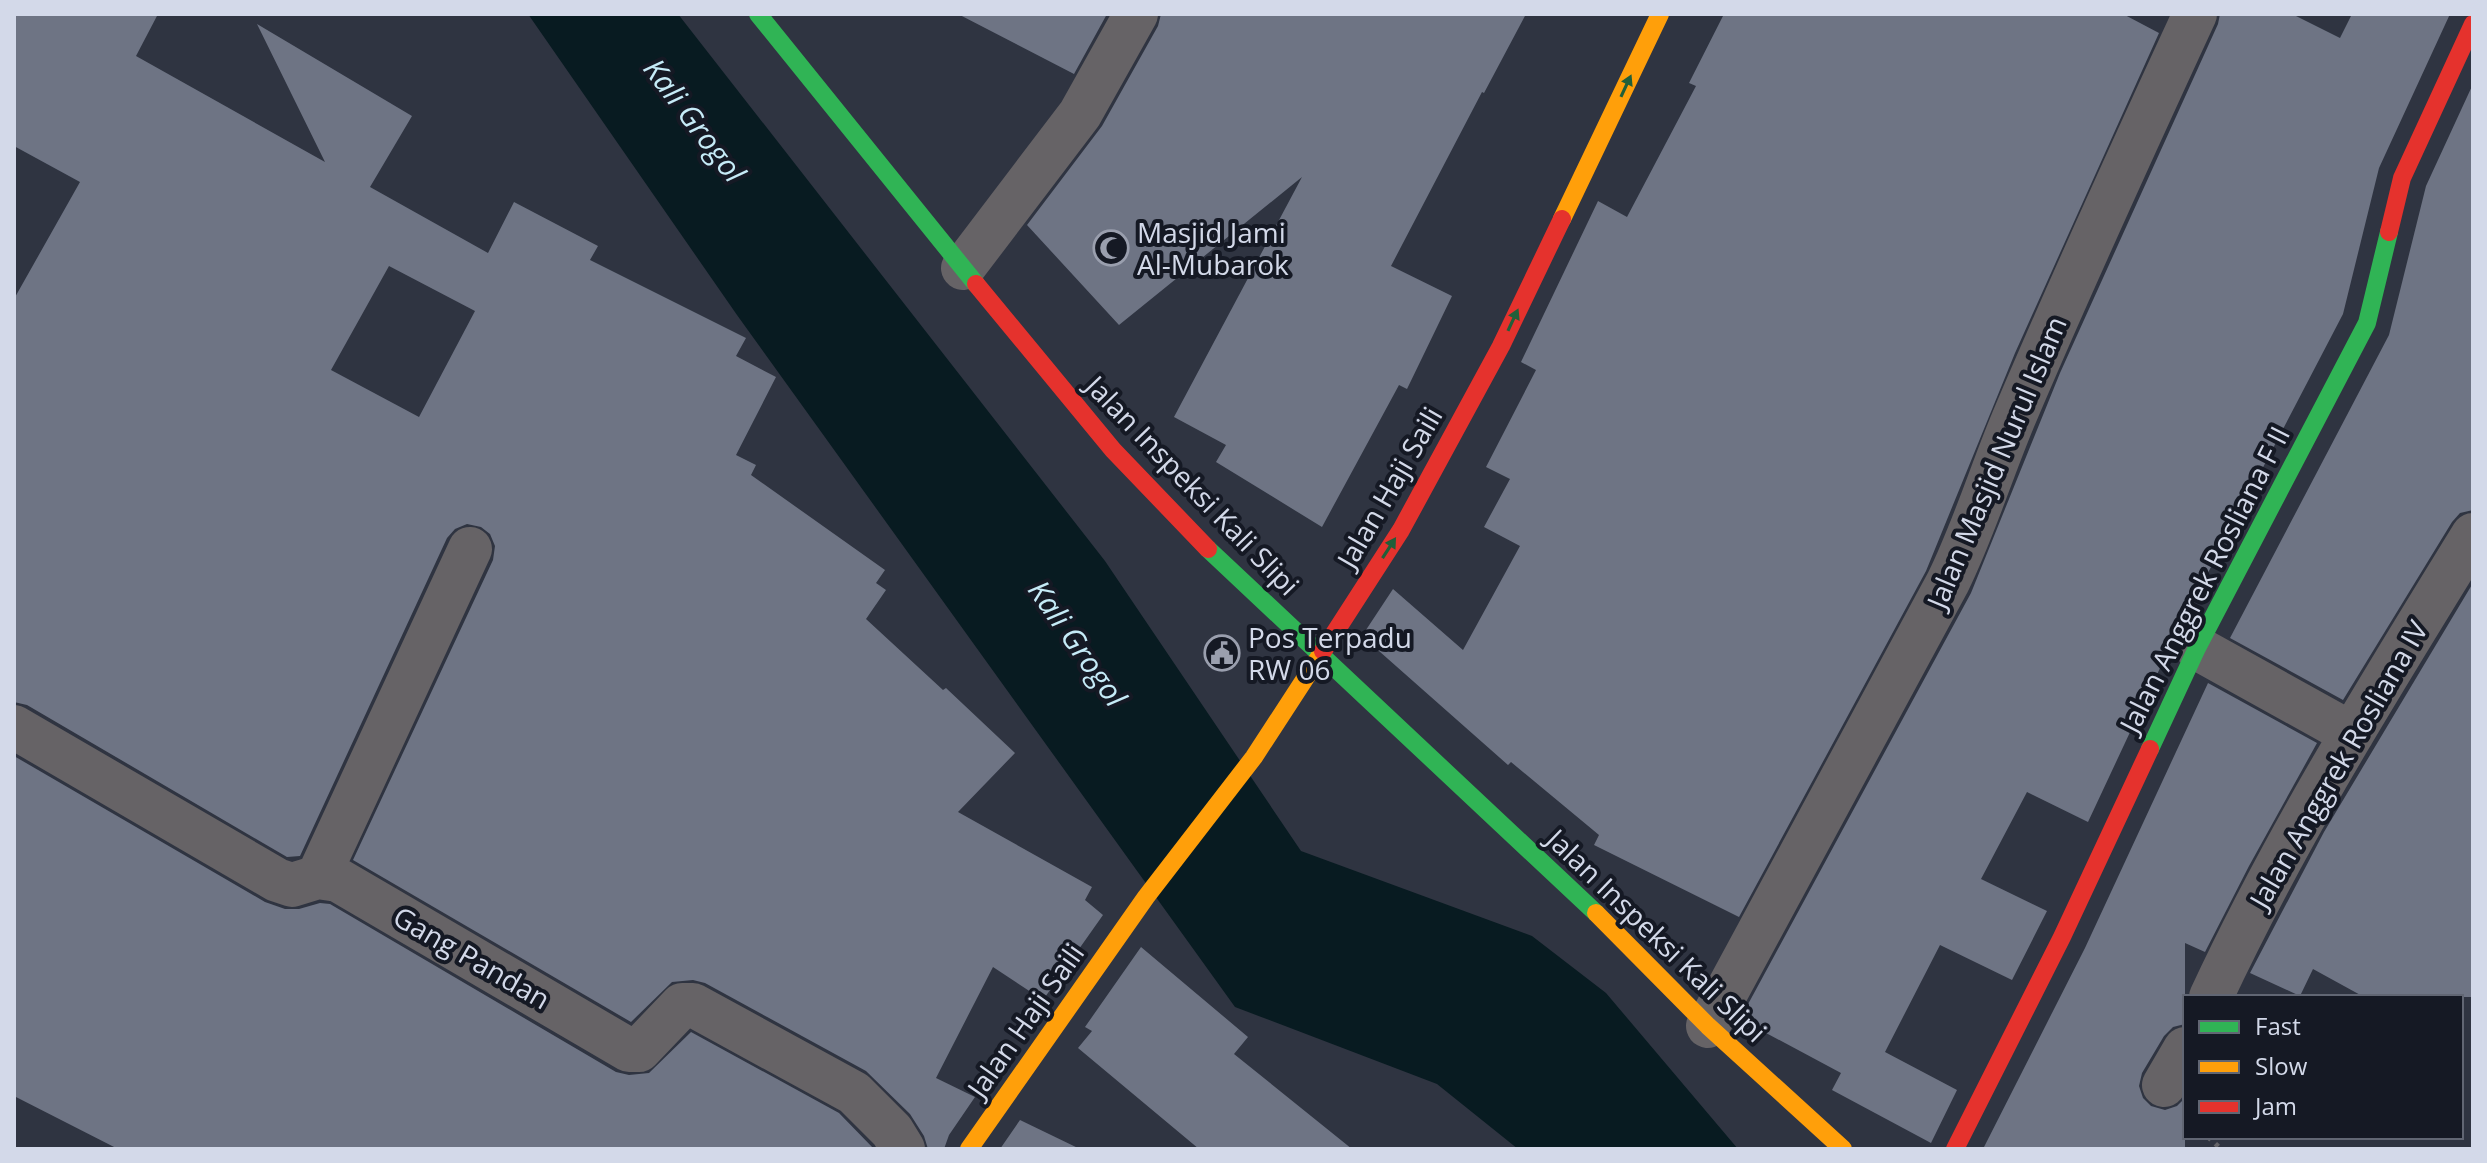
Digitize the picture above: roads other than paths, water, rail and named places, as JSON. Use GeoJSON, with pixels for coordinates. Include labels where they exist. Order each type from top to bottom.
{"type":"FeatureCollection","features":[{"type":"Feature","properties":{"kind":"street","name":"Jalan Inspeksi Kali Slipi"},"geometry":{"type":"LineString","coordinates":[[758,14],[1113,450],[1202,543],[1610,926],[1708,1026],[1843,1149]]}},
{"type":"Feature","properties":{"kind":"street"},"geometry":{"type":"LineString","coordinates":[[963,268],[1080,114],[1136,14]]}},
{"type":"Feature","properties":{"kind":"street","name":"Jalan Haji Saili"},"geometry":{"type":"LineString","coordinates":[[969,1149],[1146,897],[1241,772],[1401,530],[1501,346],[1660,14]]}},
{"type":"Feature","properties":{"kind":"street","name":"Jalan Masjid Nurul Islam"},"geometry":{"type":"LineString","coordinates":[[1708,1026],[1961,556],[2014,417],[2195,14]]}},
{"type":"Feature","properties":{"kind":"street","name":"Jalan Anggrek Rosliana F II"},"geometry":{"type":"LineString","coordinates":[[1955,1149],[2062,937],[2197,648],[2367,323],[2402,178],[2473,24]]}},
{"type":"Feature","properties":{"kind":"street","name":"Jalan Anggrek Rosliana IV"},"geometry":{"type":"LineString","coordinates":[[2212,995],[2246,922],[2352,734],[2473,535]]}},
{"type":"Feature","properties":{"kind":"street"},"geometry":{"type":"LineString","coordinates":[[318,877],[470,549]]}},
{"type":"Feature","properties":{"kind":"street"},"geometry":{"type":"LineString","coordinates":[[2197,648],[2352,734]]}},
{"type":"Feature","properties":{"kind":"street","name":"Gang Pandan"},"geometry":{"type":"LineString","coordinates":[[14,727],[277,880],[292,885],[318,877],[338,880],[629,1050],[639,1050],[682,1005],[693,1005],[854,1093],[892,1131],[903,1149]]}},
{"type":"Feature","properties":{"kind":"water","name":"Kali Grogol"},"geometry":{"type":"Polygon","coordinates":[[[528,14],[678,14],[1105,561],[1301,851],[1532,936],[1606,993],[1738,1149],[1518,1149],[1437,1084],[1235,1007],[737,315],[528,14]]]}},
{"type":"Feature","properties":{"kind":"place","name":"Masjid Jami Al-Mubarok"},"geometry":{"type":"Point","coordinates":[1111,248]}},
{"type":"Feature","properties":{"kind":"place","name":"Pos Terpadu RW 06"},"geometry":{"type":"Point","coordinates":[1222,653]}}]}
